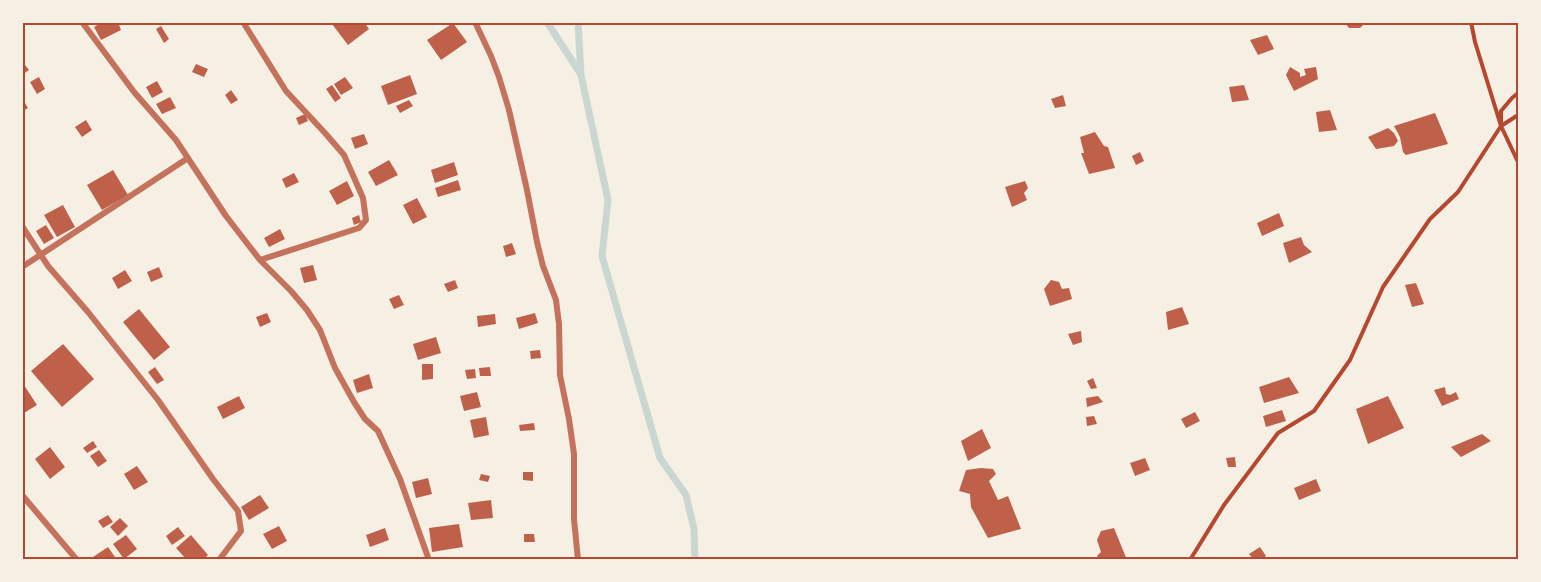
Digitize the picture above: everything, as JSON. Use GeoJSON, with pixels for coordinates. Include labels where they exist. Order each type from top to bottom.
{"type":"FeatureCollection","features":[{"type":"Feature","properties":{"kind":"street"},"geometry":{"type":"LineString","coordinates":[[82,22],[134,93],[176,140],[226,216],[260,260],[307,310],[320,330],[335,368],[354,402],[365,419],[378,431],[400,479],[429,560]]}},
{"type":"Feature","properties":{"kind":"street"},"geometry":{"type":"LineString","coordinates":[[243,22],[286,92],[344,155],[363,198],[366,214],[366,220],[359,228],[260,260]]}},
{"type":"Feature","properties":{"kind":"street"},"geometry":{"type":"LineString","coordinates":[[475,22],[499,77],[525,179],[543,266],[556,300],[560,375],[574,454],[574,519],[578,560]]}},
{"type":"Feature","properties":{"kind":"street"},"geometry":{"type":"LineString","coordinates":[[22,267],[188,158]]}},
{"type":"Feature","properties":{"kind":"street"},"geometry":{"type":"LineString","coordinates":[[22,226],[41,255],[158,400],[238,511],[241,531],[219,560]]}},
{"type":"Feature","properties":{"kind":"street"},"geometry":{"type":"LineString","coordinates":[[22,495],[77,560]]}},
{"type":"Feature","properties":{"kind":"path"},"geometry":{"type":"LineString","coordinates":[[1471,22],[1501,126],[1518,162]]}},
{"type":"Feature","properties":{"kind":"path"},"geometry":{"type":"LineString","coordinates":[[1501,126],[1501,111],[1518,93]]}},
{"type":"Feature","properties":{"kind":"path"},"geometry":{"type":"LineString","coordinates":[[1191,560],[1224,505],[1278,433],[1314,411],[1350,360],[1383,287],[1430,219],[1458,192],[1501,126],[1518,115]]}},
{"type":"Feature","properties":{"kind":"building"},"geometry":{"type":"Polygon","coordinates":[[[103,22],[118,22],[121,30],[101,40],[94,27],[103,22]]]}},
{"type":"Feature","properties":{"kind":"building"},"geometry":{"type":"Polygon","coordinates":[[[335,22],[364,22],[369,29],[348,45],[332,24],[335,22]]]}},
{"type":"Feature","properties":{"kind":"building"},"geometry":{"type":"Polygon","coordinates":[[[1344,22],[1366,22],[1360,28],[1349,28],[1344,22]]]}},
{"type":"Feature","properties":{"kind":"building"},"geometry":{"type":"Polygon","coordinates":[[[453,23],[467,42],[441,60],[427,40],[453,23]]]}},
{"type":"Feature","properties":{"kind":"building"},"geometry":{"type":"Polygon","coordinates":[[[161,26],[169,39],[164,43],[156,29],[161,26]]]}},
{"type":"Feature","properties":{"kind":"building"},"geometry":{"type":"Polygon","coordinates":[[[1267,35],[1274,49],[1258,55],[1250,40],[1267,35]]]}},
{"type":"Feature","properties":{"kind":"building"},"geometry":{"type":"Polygon","coordinates":[[[22,61],[29,70],[22,75],[22,61]]]}},
{"type":"Feature","properties":{"kind":"building"},"geometry":{"type":"Polygon","coordinates":[[[196,64],[208,69],[204,77],[192,72],[196,64]]]}},
{"type":"Feature","properties":{"kind":"building"},"geometry":{"type":"Polygon","coordinates":[[[1290,67],[1300,73],[1300,77],[1306,75],[1304,69],[1316,67],[1318,79],[1294,91],[1286,75],[1290,67]]]}},
{"type":"Feature","properties":{"kind":"building"},"geometry":{"type":"Polygon","coordinates":[[[410,75],[417,94],[388,105],[381,86],[410,75]]]}},
{"type":"Feature","properties":{"kind":"building"},"geometry":{"type":"Polygon","coordinates":[[[39,77],[45,89],[37,94],[30,82],[39,77]]]}},
{"type":"Feature","properties":{"kind":"building"},"geometry":{"type":"Polygon","coordinates":[[[345,77],[353,88],[341,95],[334,84],[345,77]]]}},
{"type":"Feature","properties":{"kind":"building"},"geometry":{"type":"Polygon","coordinates":[[[157,81],[163,92],[152,98],[146,87],[157,81]]]}},
{"type":"Feature","properties":{"kind":"building"},"geometry":{"type":"Polygon","coordinates":[[[332,85],[341,98],[335,102],[326,89],[332,85]]]}},
{"type":"Feature","properties":{"kind":"building"},"geometry":{"type":"Polygon","coordinates":[[[1244,85],[1249,100],[1232,102],[1229,87],[1244,85]]]}},
{"type":"Feature","properties":{"kind":"building"},"geometry":{"type":"Polygon","coordinates":[[[231,90],[238,100],[231,104],[225,95],[231,90]]]}},
{"type":"Feature","properties":{"kind":"building"},"geometry":{"type":"Polygon","coordinates":[[[1063,95],[1066,106],[1055,108],[1051,99],[1063,95]]]}},
{"type":"Feature","properties":{"kind":"building"},"geometry":{"type":"Polygon","coordinates":[[[170,97],[176,108],[162,114],[156,104],[170,97]]]}},
{"type":"Feature","properties":{"kind":"building"},"geometry":{"type":"Polygon","coordinates":[[[22,98],[28,108],[23,111],[22,109],[22,98]]]}},
{"type":"Feature","properties":{"kind":"building"},"geometry":{"type":"Polygon","coordinates":[[[409,100],[413,106],[400,113],[396,106],[409,100]]]}},
{"type":"Feature","properties":{"kind":"building"},"geometry":{"type":"Polygon","coordinates":[[[1330,110],[1337,130],[1319,132],[1316,112],[1330,110]]]}},
{"type":"Feature","properties":{"kind":"building"},"geometry":{"type":"Polygon","coordinates":[[[1435,113],[1448,144],[1406,155],[1394,126],[1435,113]]]}},
{"type":"Feature","properties":{"kind":"building"},"geometry":{"type":"Polygon","coordinates":[[[305,114],[308,121],[299,125],[296,118],[305,114]]]}},
{"type":"Feature","properties":{"kind":"building"},"geometry":{"type":"Polygon","coordinates":[[[86,120],[92,130],[82,137],[75,127],[86,120]]]}},
{"type":"Feature","properties":{"kind":"building"},"geometry":{"type":"Polygon","coordinates":[[[1388,128],[1398,141],[1394,146],[1376,149],[1368,137],[1388,128]]]}},
{"type":"Feature","properties":{"kind":"building"},"geometry":{"type":"Polygon","coordinates":[[[1095,132],[1104,146],[1108,147],[1115,168],[1089,174],[1081,153],[1084,153],[1080,137],[1095,132]]]}},
{"type":"Feature","properties":{"kind":"building"},"geometry":{"type":"Polygon","coordinates":[[[364,134],[368,144],[355,149],[351,138],[364,134]]]}},
{"type":"Feature","properties":{"kind":"building"},"geometry":{"type":"Polygon","coordinates":[[[1140,152],[1144,161],[1136,165],[1132,156],[1140,152]]]}},
{"type":"Feature","properties":{"kind":"building"},"geometry":{"type":"Polygon","coordinates":[[[389,160],[398,175],[376,186],[368,172],[389,160]]]}},
{"type":"Feature","properties":{"kind":"building"},"geometry":{"type":"Polygon","coordinates":[[[454,162],[458,175],[435,183],[431,170],[454,162]]]}},
{"type":"Feature","properties":{"kind":"building"},"geometry":{"type":"Polygon","coordinates":[[[113,170],[128,195],[102,210],[87,185],[113,170]]]}},
{"type":"Feature","properties":{"kind":"building"},"geometry":{"type":"Polygon","coordinates":[[[294,173],[299,182],[286,188],[282,179],[294,173]]]}},
{"type":"Feature","properties":{"kind":"building"},"geometry":{"type":"Polygon","coordinates":[[[458,180],[461,190],[438,197],[435,188],[458,180]]]}},
{"type":"Feature","properties":{"kind":"building"},"geometry":{"type":"Polygon","coordinates":[[[347,181],[354,196],[337,205],[329,191],[347,181]]]}},
{"type":"Feature","properties":{"kind":"building"},"geometry":{"type":"Polygon","coordinates":[[[1025,181],[1028,188],[1024,193],[1027,200],[1012,207],[1005,187],[1025,181]]]}},
{"type":"Feature","properties":{"kind":"building"},"geometry":{"type":"Polygon","coordinates":[[[417,198],[427,217],[413,224],[403,205],[417,198]]]}},
{"type":"Feature","properties":{"kind":"building"},"geometry":{"type":"Polygon","coordinates":[[[63,205],[75,227],[57,237],[44,215],[63,205]]]}},
{"type":"Feature","properties":{"kind":"building"},"geometry":{"type":"Polygon","coordinates":[[[1279,213],[1284,226],[1262,236],[1257,223],[1279,213]]]}},
{"type":"Feature","properties":{"kind":"building"},"geometry":{"type":"Polygon","coordinates":[[[359,215],[361,222],[354,225],[352,218],[359,215]]]}},
{"type":"Feature","properties":{"kind":"building"},"geometry":{"type":"Polygon","coordinates":[[[46,225],[54,238],[44,244],[36,231],[46,225]]]}},
{"type":"Feature","properties":{"kind":"building"},"geometry":{"type":"Polygon","coordinates":[[[280,229],[285,239],[269,247],[264,238],[280,229]]]}},
{"type":"Feature","properties":{"kind":"building"},"geometry":{"type":"Polygon","coordinates":[[[1301,237],[1304,245],[1312,252],[1289,263],[1283,243],[1301,237]]]}},
{"type":"Feature","properties":{"kind":"building"},"geometry":{"type":"Polygon","coordinates":[[[512,243],[516,254],[506,257],[503,246],[512,243]]]}},
{"type":"Feature","properties":{"kind":"building"},"geometry":{"type":"Polygon","coordinates":[[[313,265],[317,280],[304,283],[300,268],[313,265]]]}},
{"type":"Feature","properties":{"kind":"building"},"geometry":{"type":"Polygon","coordinates":[[[159,267],[163,277],[151,282],[147,272],[159,267]]]}},
{"type":"Feature","properties":{"kind":"building"},"geometry":{"type":"Polygon","coordinates":[[[125,270],[132,281],[118,289],[112,278],[125,270]]]}},
{"type":"Feature","properties":{"kind":"building"},"geometry":{"type":"Polygon","coordinates":[[[455,280],[458,288],[448,292],[444,284],[455,280]]]}},
{"type":"Feature","properties":{"kind":"building"},"geometry":{"type":"Polygon","coordinates":[[[1051,280],[1059,282],[1062,289],[1069,288],[1072,299],[1050,306],[1044,289],[1051,280]]]}},
{"type":"Feature","properties":{"kind":"building"},"geometry":{"type":"Polygon","coordinates":[[[1416,283],[1424,304],[1412,307],[1405,285],[1416,283]]]}},
{"type":"Feature","properties":{"kind":"building"},"geometry":{"type":"Polygon","coordinates":[[[399,295],[404,305],[394,309],[389,299],[399,295]]]}},
{"type":"Feature","properties":{"kind":"building"},"geometry":{"type":"Polygon","coordinates":[[[1182,307],[1189,324],[1168,330],[1166,312],[1182,307]]]}},
{"type":"Feature","properties":{"kind":"building"},"geometry":{"type":"Polygon","coordinates":[[[139,309],[170,347],[154,360],[123,322],[139,309]]]}},
{"type":"Feature","properties":{"kind":"building"},"geometry":{"type":"Polygon","coordinates":[[[267,313],[271,322],[260,327],[256,317],[267,313]]]}},
{"type":"Feature","properties":{"kind":"building"},"geometry":{"type":"Polygon","coordinates":[[[535,313],[538,323],[519,329],[516,318],[535,313]]]}},
{"type":"Feature","properties":{"kind":"building"},"geometry":{"type":"Polygon","coordinates":[[[495,314],[496,324],[478,327],[477,316],[495,314]]]}},
{"type":"Feature","properties":{"kind":"building"},"geometry":{"type":"Polygon","coordinates":[[[1081,331],[1082,342],[1073,345],[1068,334],[1081,331]]]}},
{"type":"Feature","properties":{"kind":"building"},"geometry":{"type":"Polygon","coordinates":[[[436,337],[441,353],[418,360],[413,344],[436,337]]]}},
{"type":"Feature","properties":{"kind":"building"},"geometry":{"type":"Polygon","coordinates":[[[63,344],[94,379],[62,407],[31,371],[63,344]]]}},
{"type":"Feature","properties":{"kind":"building"},"geometry":{"type":"Polygon","coordinates":[[[540,350],[541,358],[531,359],[530,351],[540,350]]]}},
{"type":"Feature","properties":{"kind":"building"},"geometry":{"type":"Polygon","coordinates":[[[422,364],[433,364],[433,379],[422,380],[422,364]]]}},
{"type":"Feature","properties":{"kind":"building"},"geometry":{"type":"Polygon","coordinates":[[[155,367],[164,380],[157,384],[148,372],[155,367]]]}},
{"type":"Feature","properties":{"kind":"building"},"geometry":{"type":"Polygon","coordinates":[[[490,367],[491,376],[480,376],[479,368],[490,367]]]}},
{"type":"Feature","properties":{"kind":"building"},"geometry":{"type":"Polygon","coordinates":[[[475,369],[476,378],[467,379],[465,370],[475,369]]]}},
{"type":"Feature","properties":{"kind":"building"},"geometry":{"type":"Polygon","coordinates":[[[369,374],[373,388],[357,393],[353,380],[369,374]]]}},
{"type":"Feature","properties":{"kind":"building"},"geometry":{"type":"Polygon","coordinates":[[[1289,377],[1299,393],[1264,403],[1259,387],[1289,377]]]}},
{"type":"Feature","properties":{"kind":"building"},"geometry":{"type":"Polygon","coordinates":[[[1093,378],[1097,388],[1091,389],[1087,381],[1093,378]]]}},
{"type":"Feature","properties":{"kind":"building"},"geometry":{"type":"Polygon","coordinates":[[[22,382],[37,405],[24,413],[22,411],[22,382]]]}},
{"type":"Feature","properties":{"kind":"building"},"geometry":{"type":"Polygon","coordinates":[[[1445,387],[1446,394],[1456,392],[1459,399],[1442,406],[1434,390],[1445,387]]]}},
{"type":"Feature","properties":{"kind":"building"},"geometry":{"type":"Polygon","coordinates":[[[477,392],[481,407],[464,411],[460,396],[477,392]]]}},
{"type":"Feature","properties":{"kind":"building"},"geometry":{"type":"Polygon","coordinates":[[[239,396],[245,408],[223,419],[217,407],[239,396]]]}},
{"type":"Feature","properties":{"kind":"building"},"geometry":{"type":"Polygon","coordinates":[[[1098,396],[1103,402],[1087,407],[1086,398],[1098,396]]]}},
{"type":"Feature","properties":{"kind":"building"},"geometry":{"type":"Polygon","coordinates":[[[1388,396],[1404,428],[1368,444],[1356,409],[1388,396]]]}},
{"type":"Feature","properties":{"kind":"building"},"geometry":{"type":"Polygon","coordinates":[[[1282,410],[1286,421],[1266,427],[1263,416],[1282,410]]]}},
{"type":"Feature","properties":{"kind":"building"},"geometry":{"type":"Polygon","coordinates":[[[1195,412],[1200,421],[1186,428],[1181,419],[1195,412]]]}},
{"type":"Feature","properties":{"kind":"building"},"geometry":{"type":"Polygon","coordinates":[[[1094,416],[1097,424],[1087,426],[1086,417],[1094,416]]]}},
{"type":"Feature","properties":{"kind":"building"},"geometry":{"type":"Polygon","coordinates":[[[486,417],[489,435],[474,438],[470,420],[486,417]]]}},
{"type":"Feature","properties":{"kind":"building"},"geometry":{"type":"Polygon","coordinates":[[[534,423],[535,430],[520,431],[519,425],[534,423]]]}},
{"type":"Feature","properties":{"kind":"building"},"geometry":{"type":"Polygon","coordinates":[[[982,429],[991,448],[968,461],[961,441],[982,429]]]}},
{"type":"Feature","properties":{"kind":"building"},"geometry":{"type":"Polygon","coordinates":[[[1482,434],[1491,441],[1461,457],[1451,447],[1482,434]]]}},
{"type":"Feature","properties":{"kind":"building"},"geometry":{"type":"Polygon","coordinates":[[[93,441],[97,447],[87,453],[83,448],[93,441]]]}},
{"type":"Feature","properties":{"kind":"building"},"geometry":{"type":"Polygon","coordinates":[[[50,447],[65,467],[50,479],[35,459],[50,447]]]}},
{"type":"Feature","properties":{"kind":"building"},"geometry":{"type":"Polygon","coordinates":[[[99,450],[107,461],[98,467],[90,456],[99,450]]]}},
{"type":"Feature","properties":{"kind":"building"},"geometry":{"type":"Polygon","coordinates":[[[1235,457],[1236,467],[1228,467],[1226,458],[1235,457]]]}},
{"type":"Feature","properties":{"kind":"building"},"geometry":{"type":"Polygon","coordinates":[[[1145,458],[1150,470],[1135,476],[1130,463],[1145,458]]]}},
{"type":"Feature","properties":{"kind":"building"},"geometry":{"type":"Polygon","coordinates":[[[137,466],[148,482],[134,490],[124,474],[137,466]]]}},
{"type":"Feature","properties":{"kind":"building"},"geometry":{"type":"Polygon","coordinates":[[[993,469],[996,474],[989,481],[998,500],[1008,496],[1021,529],[988,538],[971,507],[970,494],[959,491],[966,470],[993,469]]]}},
{"type":"Feature","properties":{"kind":"building"},"geometry":{"type":"Polygon","coordinates":[[[523,472],[533,472],[533,481],[523,480],[523,472]]]}},
{"type":"Feature","properties":{"kind":"building"},"geometry":{"type":"Polygon","coordinates":[[[481,474],[490,476],[488,482],[479,480],[481,474]]]}},
{"type":"Feature","properties":{"kind":"building"},"geometry":{"type":"Polygon","coordinates":[[[428,478],[432,494],[416,498],[412,482],[428,478]]]}},
{"type":"Feature","properties":{"kind":"building"},"geometry":{"type":"Polygon","coordinates":[[[1316,479],[1321,491],[1299,500],[1294,488],[1316,479]]]}},
{"type":"Feature","properties":{"kind":"building"},"geometry":{"type":"Polygon","coordinates":[[[260,495],[269,508],[249,520],[241,507],[260,495]]]}},
{"type":"Feature","properties":{"kind":"building"},"geometry":{"type":"Polygon","coordinates":[[[491,500],[493,518],[471,520],[468,503],[491,500]]]}},
{"type":"Feature","properties":{"kind":"building"},"geometry":{"type":"Polygon","coordinates":[[[108,515],[113,522],[103,528],[98,521],[108,515]]]}},
{"type":"Feature","properties":{"kind":"building"},"geometry":{"type":"Polygon","coordinates":[[[120,518],[128,526],[118,536],[110,527],[120,518]]]}},
{"type":"Feature","properties":{"kind":"building"},"geometry":{"type":"Polygon","coordinates":[[[459,524],[463,547],[432,552],[429,528],[459,524]]]}},
{"type":"Feature","properties":{"kind":"building"},"geometry":{"type":"Polygon","coordinates":[[[279,526],[287,541],[272,549],[263,534],[279,526]]]}},
{"type":"Feature","properties":{"kind":"building"},"geometry":{"type":"Polygon","coordinates":[[[178,527],[185,536],[172,545],[166,536],[178,527]]]}},
{"type":"Feature","properties":{"kind":"building"},"geometry":{"type":"Polygon","coordinates":[[[385,528],[389,540],[370,547],[366,535],[385,528]]]}},
{"type":"Feature","properties":{"kind":"building"},"geometry":{"type":"Polygon","coordinates":[[[1114,528],[1127,560],[1099,560],[1097,556],[1101,552],[1097,540],[1101,531],[1114,528]]]}},
{"type":"Feature","properties":{"kind":"building"},"geometry":{"type":"Polygon","coordinates":[[[524,534],[534,534],[535,542],[524,542],[524,534]]]}},
{"type":"Feature","properties":{"kind":"building"},"geometry":{"type":"Polygon","coordinates":[[[126,535],[137,549],[124,559],[113,544],[126,535]]]}},
{"type":"Feature","properties":{"kind":"building"},"geometry":{"type":"Polygon","coordinates":[[[191,535],[208,555],[203,560],[187,560],[176,548],[191,535]]]}},
{"type":"Feature","properties":{"kind":"building"},"geometry":{"type":"Polygon","coordinates":[[[108,547],[117,560],[95,560],[93,557],[108,547]]]}},
{"type":"Feature","properties":{"kind":"building"},"geometry":{"type":"Polygon","coordinates":[[[1260,547],[1266,556],[1261,560],[1254,560],[1249,554],[1260,547]]]}},
{"type":"Feature","properties":{"kind":"waterway"},"geometry":{"type":"LineString","coordinates":[[547,22],[580,73]]}},
{"type":"Feature","properties":{"kind":"waterway"},"geometry":{"type":"LineString","coordinates":[[578,22],[581,75],[608,200],[602,256],[660,458],[686,495],[694,529],[695,560]]}}]}
